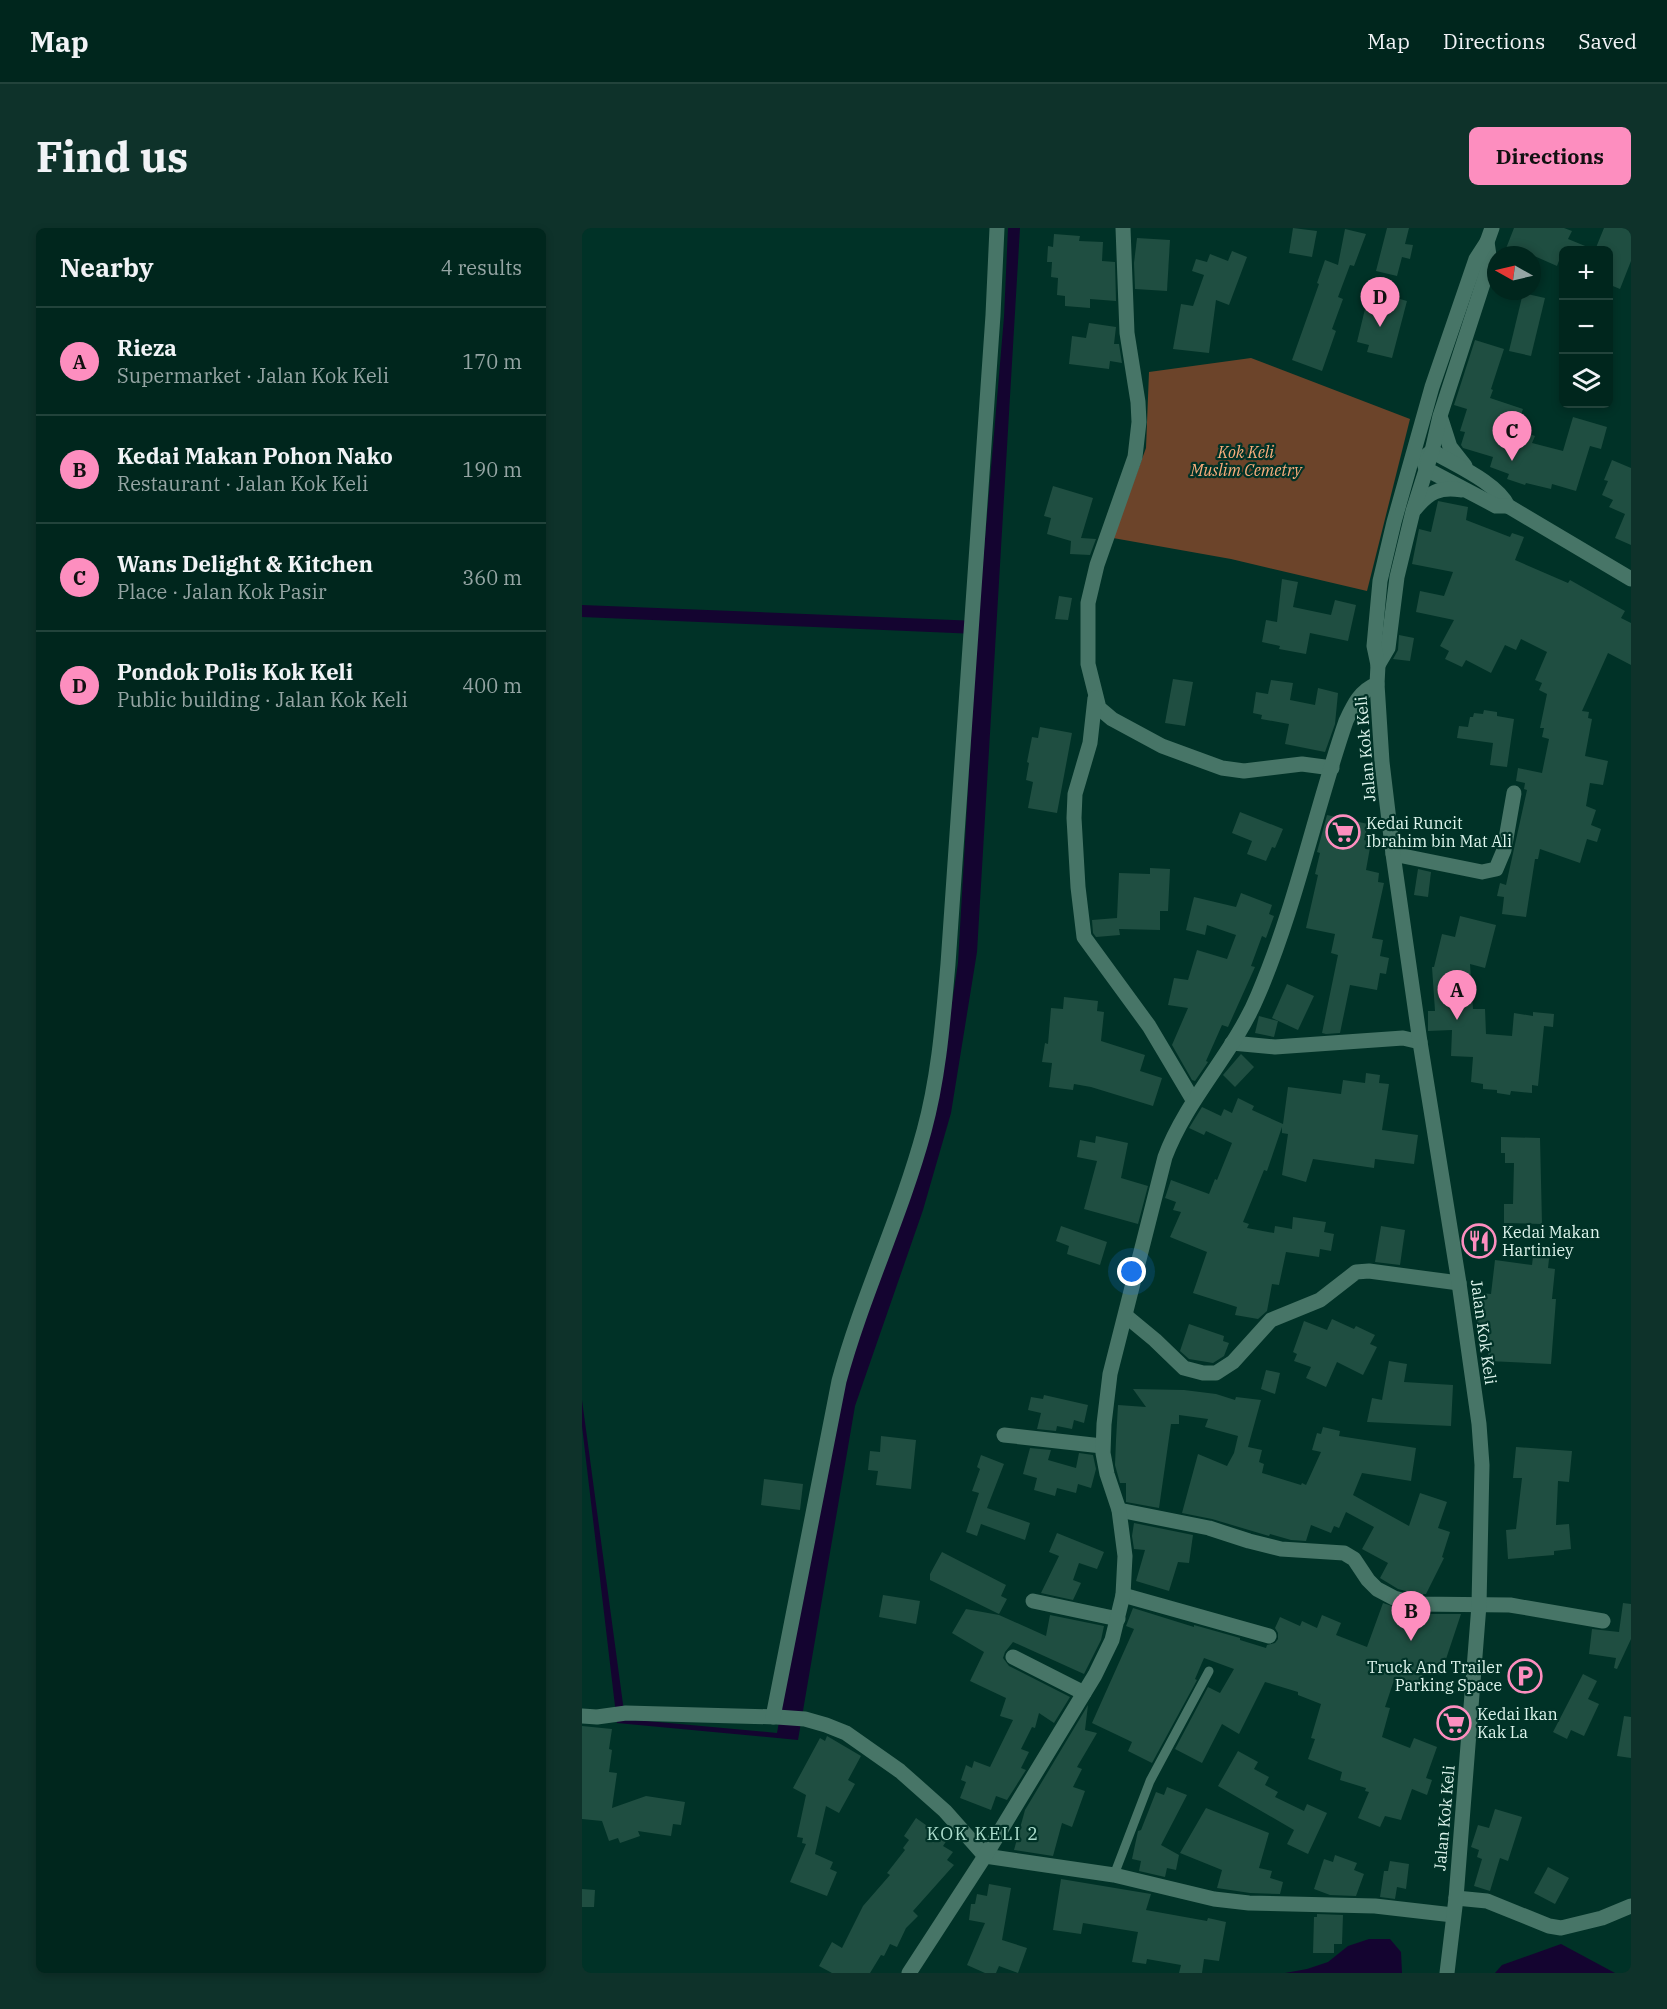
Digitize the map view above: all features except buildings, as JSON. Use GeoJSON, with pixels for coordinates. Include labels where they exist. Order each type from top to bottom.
{"type":"FeatureCollection","features":[{"type":"Feature","properties":{"kind":"street"},"geometry":{"type":"LineString","coordinates":[[775,1717],[820,1467],[839,1381],[849,1344],[914,1165],[934,1086],[948,964],[997,228]]}},
{"type":"Feature","properties":{"kind":"street"},"geometry":{"type":"LineString","coordinates":[[1123,228],[1128,333],[1138,402],[1138,441],[1130,472],[1097,565],[1088,603],[1088,664],[1099,708],[1112,719],[1162,746],[1222,768],[1244,771],[1302,764],[1332,768]]}},
{"type":"Feature","properties":{"kind":"street","name":"Jalan Kok Keli"},"geometry":{"type":"LineString","coordinates":[[1447,1973],[1456,1898],[1479,1605],[1482,1465],[1479,1424],[1459,1284],[1420,1042],[1393,854],[1382,762],[1378,665],[1374,646],[1380,581],[1432,387],[1476,259],[1490,235]]}},
{"type":"Feature","properties":{"kind":"street","name":"Jalan Kok Keli"},"geometry":{"type":"LineString","coordinates":[[1378,665],[1388,648],[1397,577],[1427,460],[1490,262],[1490,235]]}},
{"type":"Feature","properties":{"kind":"street"},"geometry":{"type":"LineString","coordinates":[[1432,387],[1434,405],[1423,452],[1427,460],[1473,493],[1496,506],[1508,506],[1631,579]]}},
{"type":"Feature","properties":{"kind":"street"},"geometry":{"type":"LineString","coordinates":[[1440,416],[1450,447],[1473,475]]}},
{"type":"Feature","properties":{"kind":"street"},"geometry":{"type":"LineString","coordinates":[[1427,460],[1473,475],[1503,495],[1508,506]]}},
{"type":"Feature","properties":{"kind":"street"},"geometry":{"type":"LineString","coordinates":[[1394,522],[1406,505],[1427,460]]}},
{"type":"Feature","properties":{"kind":"street"},"geometry":{"type":"LineString","coordinates":[[1413,511],[1437,490],[1454,489],[1473,493]]}},
{"type":"Feature","properties":{"kind":"street"},"geometry":{"type":"LineString","coordinates":[[909,1973],[985,1856],[1084,1693],[1112,1640],[1122,1595],[1125,1556],[1119,1510],[1107,1474],[1102,1446],[1110,1374],[1165,1157],[1193,1100],[1232,1043],[1258,995],[1276,949],[1341,734],[1351,710],[1366,689],[1377,684]]}},
{"type":"Feature","properties":{"kind":"street"},"geometry":{"type":"LineString","coordinates":[[1095,693],[1090,743],[1076,794],[1074,818],[1084,937],[1144,1019],[1193,1100]]}},
{"type":"Feature","properties":{"kind":"street"},"geometry":{"type":"LineString","coordinates":[[1393,854],[1482,872],[1496,869],[1504,850],[1514,793]]}},
{"type":"Feature","properties":{"kind":"street"},"geometry":{"type":"LineString","coordinates":[[1232,1043],[1275,1047],[1403,1038],[1420,1042]]}},
{"type":"Feature","properties":{"kind":"street"},"geometry":{"type":"LineString","coordinates":[[1126,1316],[1184,1368],[1211,1374],[1224,1370],[1233,1362],[1271,1320],[1320,1300],[1356,1272],[1368,1271],[1459,1284]]}},
{"type":"Feature","properties":{"kind":"street"},"geometry":{"type":"LineString","coordinates":[[1004,1435],[1102,1446]]}},
{"type":"Feature","properties":{"kind":"street"},"geometry":{"type":"LineString","coordinates":[[1119,1510],[1209,1528],[1281,1549],[1344,1552],[1354,1559],[1368,1580],[1377,1588],[1394,1598],[1416,1604],[1510,1605],[1603,1621]]}},
{"type":"Feature","properties":{"kind":"street"},"geometry":{"type":"LineString","coordinates":[[1122,1595],[1269,1636]]}},
{"type":"Feature","properties":{"kind":"street"},"geometry":{"type":"LineString","coordinates":[[1033,1601],[1118,1619]]}},
{"type":"Feature","properties":{"kind":"street"},"geometry":{"type":"LineString","coordinates":[[1013,1657],[1084,1693]]}},
{"type":"Feature","properties":{"kind":"street"},"geometry":{"type":"LineString","coordinates":[[582,1716],[620,1714],[805,1719],[846,1733],[900,1771],[945,1811],[985,1856],[1114,1875],[1214,1899],[1248,1903],[1375,1906],[1453,1915]]}},
{"type":"Feature","properties":{"kind":"street"},"geometry":{"type":"LineString","coordinates":[[1456,1898],[1487,1901],[1548,1926],[1561,1928],[1602,1918],[1631,1906]]}},
{"type":"Feature","properties":{"kind":"lane"},"geometry":{"type":"LineString","coordinates":[[1114,1875],[1150,1781],[1209,1671]]}},
{"type":"Feature","properties":{"kind":"green space","name":"Kok Keli Muslim Cemetry"},"geometry":{"type":"Polygon","coordinates":[[[1251,358],[1410,419],[1367,591],[1231,559],[1113,538],[1146,448],[1149,372],[1251,358]]]}},
{"type":"Feature","properties":{"kind":"shaded area"},"geometry":{"type":"Polygon","coordinates":[[[1008,228],[1020,228],[977,952],[951,1113],[923,1210],[855,1406],[798,1740],[617,1723],[582,1426],[582,1400],[625,1719],[777,1733],[841,1385],[935,1116],[958,963],[977,634],[582,617],[582,605],[978,621],[1004,317],[1008,228]]]}},
{"type":"Feature","properties":{"kind":"shaded area"},"geometry":{"type":"Polygon","coordinates":[[[1369,1939],[1390,1939],[1401,1952],[1402,1973],[1285,1973],[1328,1962],[1348,1946],[1369,1939]]]}},
{"type":"Feature","properties":{"kind":"shaded area"},"geometry":{"type":"Polygon","coordinates":[[[1561,1944],[1615,1973],[1495,1973],[1502,1965],[1561,1944]]]}},
{"type":"Feature","properties":{"kind":"place","name":"Pondok Polis Kok Keli"},"geometry":{"type":"Point","coordinates":[1380,327]}},
{"type":"Feature","properties":{"kind":"place","name":"Wans Delight & Kitchen"},"geometry":{"type":"Point","coordinates":[1512,461]}},
{"type":"Feature","properties":{"kind":"place","name":"Kedai Runcit Ibrahim bin Mat Ali"},"geometry":{"type":"Point","coordinates":[1343,832]}},
{"type":"Feature","properties":{"kind":"place","name":"Rieza"},"geometry":{"type":"Point","coordinates":[1457,1020]}},
{"type":"Feature","properties":{"kind":"place","name":"Kedai Makan Hartiniey"},"geometry":{"type":"Point","coordinates":[1479,1241]}},
{"type":"Feature","properties":{"kind":"place","name":"Kedai Makan Pohon Nako"},"geometry":{"type":"Point","coordinates":[1411,1641]}},
{"type":"Feature","properties":{"kind":"place","name":"Truck And Trailer Parking Space"},"geometry":{"type":"Point","coordinates":[1525,1676]}},
{"type":"Feature","properties":{"kind":"place","name":"Kedai Ikan Kak La"},"geometry":{"type":"Point","coordinates":[1454,1723]}},
{"type":"Feature","properties":{"kind":"district","name":"KOK KELI 2"},"geometry":{"type":"Point","coordinates":[983,1834]}}]}
